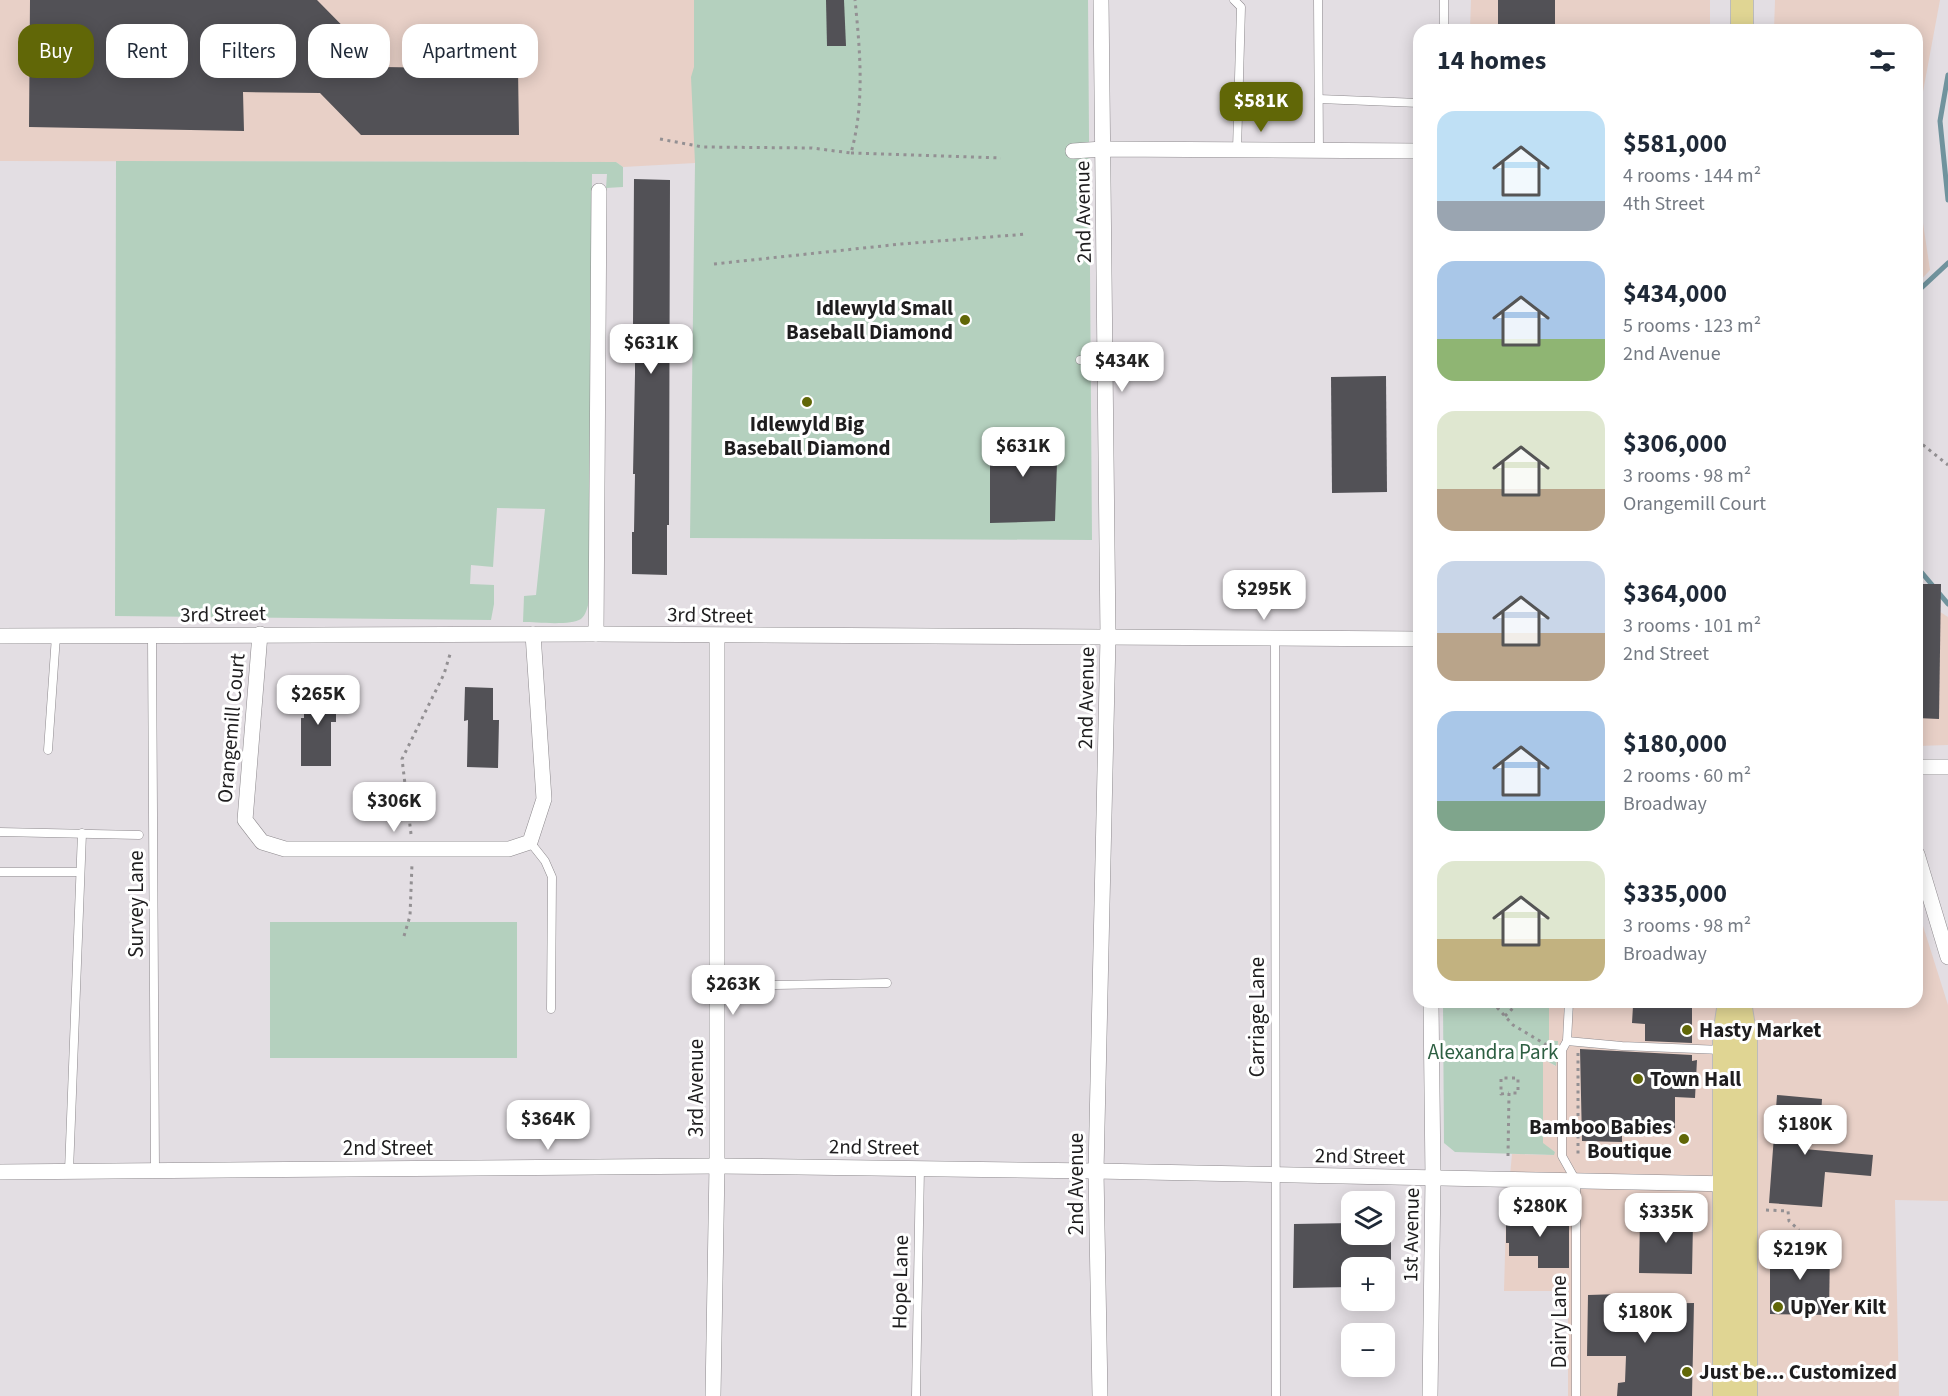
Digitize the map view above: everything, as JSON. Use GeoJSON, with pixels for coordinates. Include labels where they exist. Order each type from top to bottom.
{"type":"FeatureCollection","features":[{"type":"Feature","properties":{"kind":"main road"},"geometry":{"type":"LineString","coordinates":[[1742,0],[1742,24]]}},
{"type":"Feature","properties":{"kind":"main road"},"geometry":{"type":"LineString","coordinates":[[1728,1008],[1724,1050],[1736,1184],[1746,1396]]}},
{"type":"Feature","properties":{"kind":"main road"},"geometry":{"type":"LineString","coordinates":[[1724,1396],[1746,1039],[1741,1008]]}},
{"type":"Feature","properties":{"kind":"street","name":"2nd Avenue"},"geometry":{"type":"LineString","coordinates":[[1100,1396],[1096,1170],[1108,636],[1101,0]]}},
{"type":"Feature","properties":{"kind":"street"},"geometry":{"type":"LineString","coordinates":[[1073,151],[1103,149],[1413,151]]}},
{"type":"Feature","properties":{"kind":"street"},"geometry":{"type":"LineString","coordinates":[[596,634],[599,191]]}},
{"type":"Feature","properties":{"kind":"street","name":"Orangemill Court"},"geometry":{"type":"LineString","coordinates":[[260,634],[245,820],[262,842],[285,849],[508,849],[530,842]]}},
{"type":"Feature","properties":{"kind":"street"},"geometry":{"type":"LineString","coordinates":[[530,842],[544,799],[532,634]]}},
{"type":"Feature","properties":{"kind":"street","name":"3rd Street"},"geometry":{"type":"LineString","coordinates":[[0,636],[596,634],[1413,639]]}},
{"type":"Feature","properties":{"kind":"street","name":"3rd Avenue"},"geometry":{"type":"LineString","coordinates":[[713,1396],[717,1166],[717,636]]}},
{"type":"Feature","properties":{"kind":"street"},"geometry":{"type":"LineString","coordinates":[[1923,767],[1948,767]]}},
{"type":"Feature","properties":{"kind":"street"},"geometry":{"type":"LineString","coordinates":[[1923,874],[1948,957]]}},
{"type":"Feature","properties":{"kind":"street","name":"1st Avenue"},"geometry":{"type":"LineString","coordinates":[[1430,1396],[1433,1178],[1431,1008]]}},
{"type":"Feature","properties":{"kind":"street","name":"2nd Street"},"geometry":{"type":"LineString","coordinates":[[0,1172],[717,1166],[1096,1170],[1736,1184]]}},
{"type":"Feature","properties":{"kind":"lane"},"geometry":{"type":"LineString","coordinates":[[1234,0],[1241,7],[1237,150]]}},
{"type":"Feature","properties":{"kind":"lane"},"geometry":{"type":"LineString","coordinates":[[1318,0],[1319,150]]}},
{"type":"Feature","properties":{"kind":"lane"},"geometry":{"type":"LineString","coordinates":[[1444,0],[1444,24]]}},
{"type":"Feature","properties":{"kind":"lane"},"geometry":{"type":"LineString","coordinates":[[1319,99],[1413,103]]}},
{"type":"Feature","properties":{"kind":"lane"},"geometry":{"type":"LineString","coordinates":[[1080,360],[1105,360]]}},
{"type":"Feature","properties":{"kind":"lane"},"geometry":{"type":"LineString","coordinates":[[48,750],[56,636]]}},
{"type":"Feature","properties":{"kind":"lane","name":"Survey Lane"},"geometry":{"type":"LineString","coordinates":[[152,637],[155,1170]]}},
{"type":"Feature","properties":{"kind":"lane","name":"Carriage Lane"},"geometry":{"type":"LineString","coordinates":[[1275,638],[1276,1396]]}},
{"type":"Feature","properties":{"kind":"lane"},"geometry":{"type":"LineString","coordinates":[[0,832],[139,835]]}},
{"type":"Feature","properties":{"kind":"lane"},"geometry":{"type":"LineString","coordinates":[[69,1171],[82,833]]}},
{"type":"Feature","properties":{"kind":"lane"},"geometry":{"type":"LineString","coordinates":[[530,842],[545,861],[552,877],[551,1009]]}},
{"type":"Feature","properties":{"kind":"lane"},"geometry":{"type":"LineString","coordinates":[[0,872],[80,872]]}},
{"type":"Feature","properties":{"kind":"lane"},"geometry":{"type":"LineString","coordinates":[[717,986],[887,983]]}},
{"type":"Feature","properties":{"kind":"lane","name":"Dairy Lane"},"geometry":{"type":"LineString","coordinates":[[1569,1008],[1567,1041],[1562,1050],[1562,1156],[1576,1181],[1576,1396]]}},
{"type":"Feature","properties":{"kind":"lane"},"geometry":{"type":"LineString","coordinates":[[1567,1041],[1622,1046],[1724,1050]]}},
{"type":"Feature","properties":{"kind":"lane","name":"Hope Lane"},"geometry":{"type":"LineString","coordinates":[[916,1396],[920,1168]]}},
{"type":"Feature","properties":{"kind":"path"},"geometry":{"type":"LineString","coordinates":[[851,153],[857,132],[861,56],[855,0]]}},
{"type":"Feature","properties":{"kind":"path"},"geometry":{"type":"LineString","coordinates":[[660,139],[702,147],[812,148],[851,153],[1001,158]]}},
{"type":"Feature","properties":{"kind":"path"},"geometry":{"type":"LineString","coordinates":[[714,264],[902,244],[1027,234]]}},
{"type":"Feature","properties":{"kind":"path"},"geometry":{"type":"LineString","coordinates":[[1923,445],[1948,465]]}},
{"type":"Feature","properties":{"kind":"path"},"geometry":{"type":"LineString","coordinates":[[404,936],[410,916],[412,849],[402,759],[444,674],[453,634]]}},
{"type":"Feature","properties":{"kind":"path"},"geometry":{"type":"LineString","coordinates":[[1498,1008],[1513,1025],[1548,1046],[1562,1050],[1578,1048],[1578,1163]]}},
{"type":"Feature","properties":{"kind":"path"},"geometry":{"type":"LineString","coordinates":[[1505,1016],[1513,1008]]}},
{"type":"Feature","properties":{"kind":"path"},"geometry":{"type":"LineString","coordinates":[[1501,1078],[1518,1078],[1518,1094],[1509,1094],[1501,1094],[1501,1078]]}},
{"type":"Feature","properties":{"kind":"path"},"geometry":{"type":"LineString","coordinates":[[1508,1156],[1509,1094]]}},
{"type":"Feature","properties":{"kind":"shaded area"},"geometry":{"type":"Polygon","coordinates":[[[0,0],[694,0],[695,163],[623,167],[616,162],[0,161],[0,0]]]}},
{"type":"Feature","properties":{"kind":"shaded area"},"geometry":{"type":"Polygon","coordinates":[[[1471,0],[1710,0],[1710,24],[1470,24],[1471,0]]]}},
{"type":"Feature","properties":{"kind":"shaded area"},"geometry":{"type":"Polygon","coordinates":[[[1775,0],[1940,0],[1923,92],[1923,24],[1774,24],[1775,0]]]}},
{"type":"Feature","properties":{"kind":"shaded area"},"geometry":{"type":"Polygon","coordinates":[[[1923,223],[1930,270],[1923,278],[1923,223]]]}},
{"type":"Feature","properties":{"kind":"shaded area"},"geometry":{"type":"Polygon","coordinates":[[[1923,601],[1948,617],[1948,745],[1923,746],[1923,601]]]}},
{"type":"Feature","properties":{"kind":"shaded area"},"geometry":{"type":"Polygon","coordinates":[[[1923,926],[1948,1005],[1948,1201],[1895,1200],[1899,1396],[1568,1396],[1568,1291],[1504,1291],[1506,1218],[1512,1154],[1553,1155],[1555,1152],[1543,1144],[1543,1058],[1555,1066],[1558,1042],[1549,1041],[1549,1008],[1923,1008],[1923,926]]]}},
{"type":"Feature","properties":{"kind":"green space"},"geometry":{"type":"Polygon","coordinates":[[[694,0],[1088,0],[1092,540],[690,538],[695,163],[691,77],[694,67],[694,0]]]}},
{"type":"Feature","properties":{"kind":"green space"},"geometry":{"type":"Polygon","coordinates":[[[116,161],[616,162],[623,167],[623,187],[606,188],[607,174],[592,174],[589,602],[583,617],[569,622],[523,622],[524,596],[536,595],[545,509],[497,508],[493,567],[471,565],[470,584],[494,585],[491,620],[115,616],[116,161]]]}},
{"type":"Feature","properties":{"kind":"green space"},"geometry":{"type":"Polygon","coordinates":[[[270,922],[517,922],[517,1058],[270,1058],[270,922]]]}},
{"type":"Feature","properties":{"kind":"green space","name":"Alexandra Park"},"geometry":{"type":"Polygon","coordinates":[[[1443,1008],[1549,1008],[1549,1041],[1558,1041],[1556,1066],[1543,1059],[1543,1143],[1555,1152],[1554,1155],[1455,1152],[1444,1143],[1443,1008]]]}},
{"type":"Feature","properties":{"kind":"building"},"geometry":{"type":"Polygon","coordinates":[[[30,0],[317,0],[341,24],[308,24],[308,78],[390,78],[390,67],[402,67],[402,78],[518,78],[519,135],[361,135],[320,93],[243,92],[244,131],[29,127],[29,78],[94,78],[94,24],[30,24],[30,0]]]}},
{"type":"Feature","properties":{"kind":"building"},"geometry":{"type":"Polygon","coordinates":[[[826,0],[844,0],[846,46],[827,46],[826,0]]]}},
{"type":"Feature","properties":{"kind":"building"},"geometry":{"type":"Polygon","coordinates":[[[1498,0],[1555,0],[1555,24],[1498,24],[1498,0]]]}},
{"type":"Feature","properties":{"kind":"building"},"geometry":{"type":"Polygon","coordinates":[[[634,179],[670,180],[667,575],[632,574],[635,474],[633,474],[634,179]]]}},
{"type":"Feature","properties":{"kind":"building"},"geometry":{"type":"Polygon","coordinates":[[[1386,376],[1387,492],[1332,493],[1331,377],[1386,376]]]}},
{"type":"Feature","properties":{"kind":"building"},"geometry":{"type":"Polygon","coordinates":[[[990,434],[1058,434],[1055,521],[990,523],[990,434]]]}},
{"type":"Feature","properties":{"kind":"building"},"geometry":{"type":"Polygon","coordinates":[[[1923,584],[1941,584],[1939,719],[1923,718],[1923,584]]]}},
{"type":"Feature","properties":{"kind":"building"},"geometry":{"type":"Polygon","coordinates":[[[304,687],[336,687],[336,722],[331,722],[331,766],[301,766],[301,718],[304,718],[304,687]]]}},
{"type":"Feature","properties":{"kind":"building"},"geometry":{"type":"Polygon","coordinates":[[[465,687],[493,688],[493,720],[499,720],[498,768],[467,767],[468,720],[464,721],[465,687]]]}},
{"type":"Feature","properties":{"kind":"building"},"geometry":{"type":"Polygon","coordinates":[[[1633,1008],[1692,1008],[1692,1043],[1645,1041],[1645,1024],[1632,1023],[1633,1008]]]}},
{"type":"Feature","properties":{"kind":"building","name":"Town Hall"},"geometry":{"type":"Polygon","coordinates":[[[1580,1049],[1692,1055],[1692,1061],[1697,1060],[1695,1098],[1675,1097],[1675,1128],[1622,1130],[1622,1142],[1582,1141],[1580,1049]]]}},
{"type":"Feature","properties":{"kind":"building"},"geometry":{"type":"Polygon","coordinates":[[[1777,1095],[1822,1099],[1821,1118],[1806,1117],[1804,1149],[1873,1155],[1871,1176],[1825,1172],[1822,1207],[1769,1203],[1777,1095]]]}},
{"type":"Feature","properties":{"kind":"building"},"geometry":{"type":"Polygon","coordinates":[[[1522,1209],[1536,1209],[1538,1215],[1569,1215],[1569,1268],[1538,1268],[1538,1256],[1509,1256],[1509,1243],[1506,1243],[1506,1218],[1522,1217],[1522,1209]]]}},
{"type":"Feature","properties":{"kind":"building"},"geometry":{"type":"Polygon","coordinates":[[[1640,1215],[1689,1215],[1689,1222],[1693,1222],[1692,1274],[1639,1273],[1640,1215]]]}},
{"type":"Feature","properties":{"kind":"building"},"geometry":{"type":"Polygon","coordinates":[[[1341,1223],[1341,1245],[1391,1245],[1391,1257],[1341,1257],[1341,1287],[1293,1288],[1294,1224],[1341,1223]]]}},
{"type":"Feature","properties":{"kind":"building"},"geometry":{"type":"Polygon","coordinates":[[[1770,1248],[1830,1249],[1829,1315],[1770,1314],[1770,1248]]]}},
{"type":"Feature","properties":{"kind":"building"},"geometry":{"type":"Polygon","coordinates":[[[1620,1294],[1621,1304],[1694,1303],[1692,1396],[1617,1396],[1618,1383],[1625,1382],[1626,1356],[1587,1356],[1588,1295],[1620,1294]]]}},
{"type":"Feature","properties":{"kind":"waterway"},"geometry":{"type":"LineString","coordinates":[[1948,75],[1940,121],[1948,200]]}},
{"type":"Feature","properties":{"kind":"waterway"},"geometry":{"type":"LineString","coordinates":[[1923,286],[1948,263]]}},
{"type":"Feature","properties":{"kind":"waterway"},"geometry":{"type":"LineString","coordinates":[[1923,574],[1948,604]]}},
{"type":"Feature","properties":{"kind":"place","name":"Idlewyld Small Baseball Diamond"},"geometry":{"type":"Point","coordinates":[965,320]}},
{"type":"Feature","properties":{"kind":"place","name":"Idlewyld Big Baseball Diamond"},"geometry":{"type":"Point","coordinates":[807,402]}},
{"type":"Feature","properties":{"kind":"place","name":"Hasty Market"},"geometry":{"type":"Point","coordinates":[1687,1030]}},
{"type":"Feature","properties":{"kind":"place","name":"Town Hall"},"geometry":{"type":"Point","coordinates":[1638,1079]}},
{"type":"Feature","properties":{"kind":"place","name":"Bamboo Babies Boutique"},"geometry":{"type":"Point","coordinates":[1684,1139]}},
{"type":"Feature","properties":{"kind":"place","name":"Up Yer Kilt"},"geometry":{"type":"Point","coordinates":[1778,1307]}},
{"type":"Feature","properties":{"kind":"place","name":"Just be... Customized"},"geometry":{"type":"Point","coordinates":[1687,1372]}}]}
